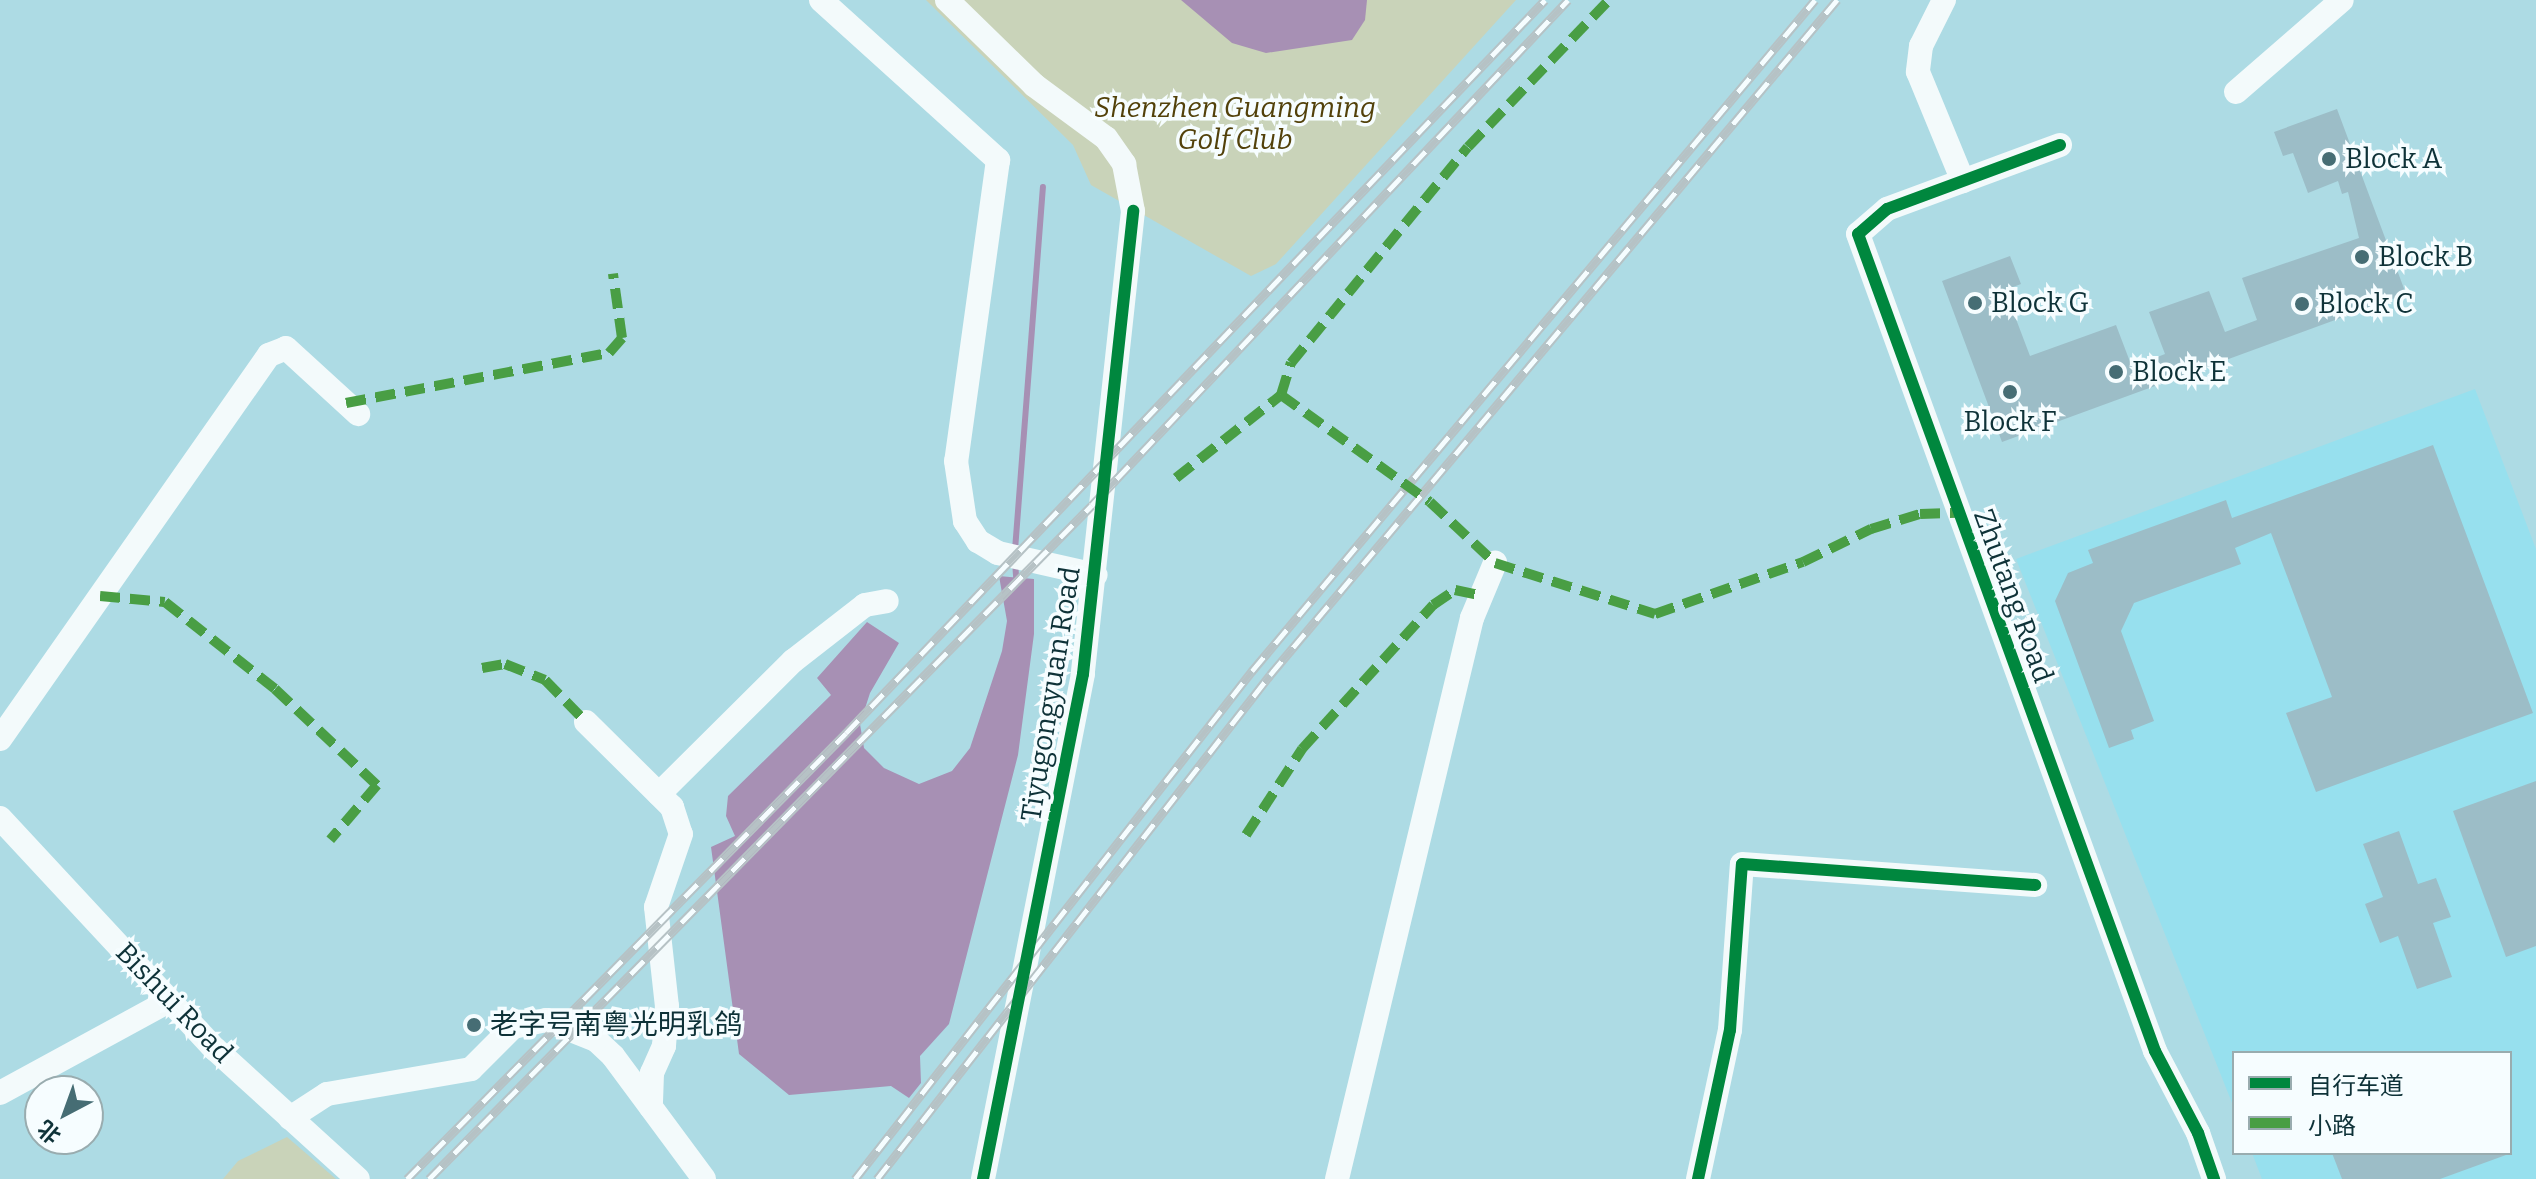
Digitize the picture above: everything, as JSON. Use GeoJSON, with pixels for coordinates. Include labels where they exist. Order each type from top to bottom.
{"type":"FeatureCollection","features":[{"type":"Feature","properties":{"kind":"street"},"geometry":{"type":"LineString","coordinates":[[821,0],[998,160],[954,480],[971,532],[998,553],[1096,575]]}},
{"type":"Feature","properties":{"kind":"street","name":"Tiyugongyuan Road"},"geometry":{"type":"LineString","coordinates":[[947,0],[1034,85],[1106,138],[1124,164],[1133,211],[1083,674],[983,1179]]}},
{"type":"Feature","properties":{"kind":"street"},"geometry":{"type":"LineString","coordinates":[[1944,0],[1921,46],[1918,72],[1963,181]]}},
{"type":"Feature","properties":{"kind":"street"},"geometry":{"type":"LineString","coordinates":[[2236,92],[2342,0]]}},
{"type":"Feature","properties":{"kind":"street","name":"Zhutang Road"},"geometry":{"type":"LineString","coordinates":[[2060,145],[1872,216],[1858,234],[1862,254],[2155,1051],[2198,1133],[2214,1179]]}},
{"type":"Feature","properties":{"kind":"street"},"geometry":{"type":"LineString","coordinates":[[0,739],[269,355],[286,348],[358,414]]}},
{"type":"Feature","properties":{"kind":"street"},"geometry":{"type":"LineString","coordinates":[[1337,1179],[1472,618],[1495,563]]}},
{"type":"Feature","properties":{"kind":"street"},"geometry":{"type":"LineString","coordinates":[[659,794],[815,642],[865,605],[887,601]]}},
{"type":"Feature","properties":{"kind":"street"},"geometry":{"type":"LineString","coordinates":[[586,722],[672,807],[681,834],[656,907],[667,1006],[664,1046],[652,1073],[651,1107]]}},
{"type":"Feature","properties":{"kind":"street","name":"Bishui Road"},"geometry":{"type":"LineString","coordinates":[[0,818],[169,1001],[358,1179]]}},
{"type":"Feature","properties":{"kind":"street"},"geometry":{"type":"LineString","coordinates":[[1698,1179],[1730,1030],[1742,864],[2035,885]]}},
{"type":"Feature","properties":{"kind":"street"},"geometry":{"type":"LineString","coordinates":[[0,1093],[169,1001]]}},
{"type":"Feature","properties":{"kind":"street"},"geometry":{"type":"LineString","coordinates":[[290,1118],[327,1094],[471,1069],[513,1027],[546,1020],[596,1040],[613,1056],[704,1179]]}},
{"type":"Feature","properties":{"kind":"shaded area"},"geometry":{"type":"Polygon","coordinates":[[[1181,0],[1367,0],[1365,20],[1352,40],[1266,53],[1232,43],[1181,0]]]}},
{"type":"Feature","properties":{"kind":"shaded area"},"geometry":{"type":"Polygon","coordinates":[[[2475,389],[2536,549],[2536,1179],[2262,1179],[2253,1155],[2512,1155],[2512,1051],[2232,1051],[2232,1103],[2016,559],[2475,389]]]}},
{"type":"Feature","properties":{"kind":"shaded area"},"geometry":{"type":"Polygon","coordinates":[[[999,576],[1034,579],[1034,634],[1018,755],[949,1024],[920,1056],[921,1083],[909,1098],[891,1086],[789,1095],[739,1054],[711,847],[735,836],[726,816],[728,796],[831,695],[817,678],[867,622],[899,643],[870,693],[860,724],[864,748],[884,768],[919,784],[952,771],[970,748],[1002,651],[1007,621],[999,576]]]}},
{"type":"Feature","properties":{"kind":"green space","name":"Shenzhen Guangming Golf Club"},"geometry":{"type":"Polygon","coordinates":[[[926,0],[1516,0],[1276,264],[1251,276],[1091,185],[1073,145],[926,0]]]}},
{"type":"Feature","properties":{"kind":"green space"},"geometry":{"type":"Polygon","coordinates":[[[287,1137],[336,1179],[223,1179],[238,1161],[287,1137]]]}},
{"type":"Feature","properties":{"kind":"building"},"geometry":{"type":"Polygon","coordinates":[[[2337,109],[2406,294],[2002,442],[1942,281],[2010,256],[2021,284],[2005,290],[2030,356],[2116,325],[2132,367],[2165,354],[2149,312],[2209,291],[2225,332],[2257,320],[2242,278],[2359,238],[2348,192],[2342,194],[2338,181],[2308,193],[2293,153],[2283,156],[2274,132],[2337,109]]]}},
{"type":"Feature","properties":{"kind":"building"},"geometry":{"type":"Polygon","coordinates":[[[2433,445],[2533,713],[2316,792],[2286,713],[2332,697],[2271,533],[2235,548],[2241,564],[2134,603],[2121,631],[2154,721],[2131,730],[2134,739],[2109,748],[2055,601],[2068,573],[2093,563],[2088,550],[2226,500],[2232,518],[2433,445]]]}},
{"type":"Feature","properties":{"kind":"building"},"geometry":{"type":"Polygon","coordinates":[[[2536,781],[2536,946],[2506,957],[2453,811],[2536,781]]]}},
{"type":"Feature","properties":{"kind":"building"},"geometry":{"type":"Polygon","coordinates":[[[2399,831],[2418,884],[2436,878],[2451,917],[2433,923],[2452,977],[2417,989],[2398,936],[2380,943],[2365,904],[2383,897],[2363,844],[2399,831]]]}},
{"type":"Feature","properties":{"kind":"building"},"geometry":{"type":"Polygon","coordinates":[[[2333,1155],[2506,1155],[2440,1179],[2342,1179],[2333,1155]]]}},
{"type":"Feature","properties":{"kind":"waterway"},"geometry":{"type":"LineString","coordinates":[[1015,550],[1043,187]]}},
{"type":"Feature","properties":{"kind":"waterway"},"geometry":{"type":"LineString","coordinates":[[1015,561],[1016,577]]}},
{"type":"Feature","properties":{"kind":"railway"},"geometry":{"type":"LineString","coordinates":[[407,1179],[846,733],[1545,0]]}},
{"type":"Feature","properties":{"kind":"railway"},"geometry":{"type":"LineString","coordinates":[[429,1179],[1092,505],[1568,0]]}},
{"type":"Feature","properties":{"kind":"railway"},"geometry":{"type":"LineString","coordinates":[[855,1179],[1252,671],[1815,0]]}},
{"type":"Feature","properties":{"kind":"railway"},"geometry":{"type":"LineString","coordinates":[[877,1179],[1270,675],[1837,0]]}},
{"type":"Feature","properties":{"kind":"marked path"},"geometry":{"type":"LineString","coordinates":[[1176,478],[1281,395],[1291,363],[1468,147],[1609,0]]}},
{"type":"Feature","properties":{"kind":"marked path"},"geometry":{"type":"LineString","coordinates":[[346,403],[609,353],[622,338],[613,274]]}},
{"type":"Feature","properties":{"kind":"marked path"},"geometry":{"type":"LineString","coordinates":[[1281,395],[1430,502],[1495,563],[1655,614],[1803,562],[1871,529],[1920,514],[1957,513]]}},
{"type":"Feature","properties":{"kind":"marked path"},"geometry":{"type":"LineString","coordinates":[[1246,835],[1302,749],[1433,605],[1455,590],[1479,595]]}},
{"type":"Feature","properties":{"kind":"marked path"},"geometry":{"type":"LineString","coordinates":[[100,596],[165,602],[275,689],[377,785],[330,840]]}},
{"type":"Feature","properties":{"kind":"marked path"},"geometry":{"type":"LineString","coordinates":[[482,668],[505,664],[545,680],[586,722]]}},
{"type":"Feature","properties":{"kind":"cycle path"},"geometry":{"type":"LineString","coordinates":[[2060,145],[1887,209],[1858,234],[2155,1051],[2198,1133],[2214,1179]]}},
{"type":"Feature","properties":{"kind":"cycle path"},"geometry":{"type":"LineString","coordinates":[[983,1179],[1083,674],[1133,211]]}},
{"type":"Feature","properties":{"kind":"cycle path"},"geometry":{"type":"LineString","coordinates":[[1698,1179],[1730,1030],[1742,864],[2035,885]]}},
{"type":"Feature","properties":{"kind":"place","name":"Block A"},"geometry":{"type":"Point","coordinates":[2329,159]}},
{"type":"Feature","properties":{"kind":"place","name":"Block B"},"geometry":{"type":"Point","coordinates":[2362,257]}},
{"type":"Feature","properties":{"kind":"place","name":"Block G"},"geometry":{"type":"Point","coordinates":[1975,303]}},
{"type":"Feature","properties":{"kind":"place","name":"Block C"},"geometry":{"type":"Point","coordinates":[2302,304]}},
{"type":"Feature","properties":{"kind":"place","name":"Block E"},"geometry":{"type":"Point","coordinates":[2116,372]}},
{"type":"Feature","properties":{"kind":"place","name":"Block F"},"geometry":{"type":"Point","coordinates":[2010,392]}},
{"type":"Feature","properties":{"kind":"place","name":"老字号南粤光明乳鸽"},"geometry":{"type":"Point","coordinates":[474,1025]}}]}
